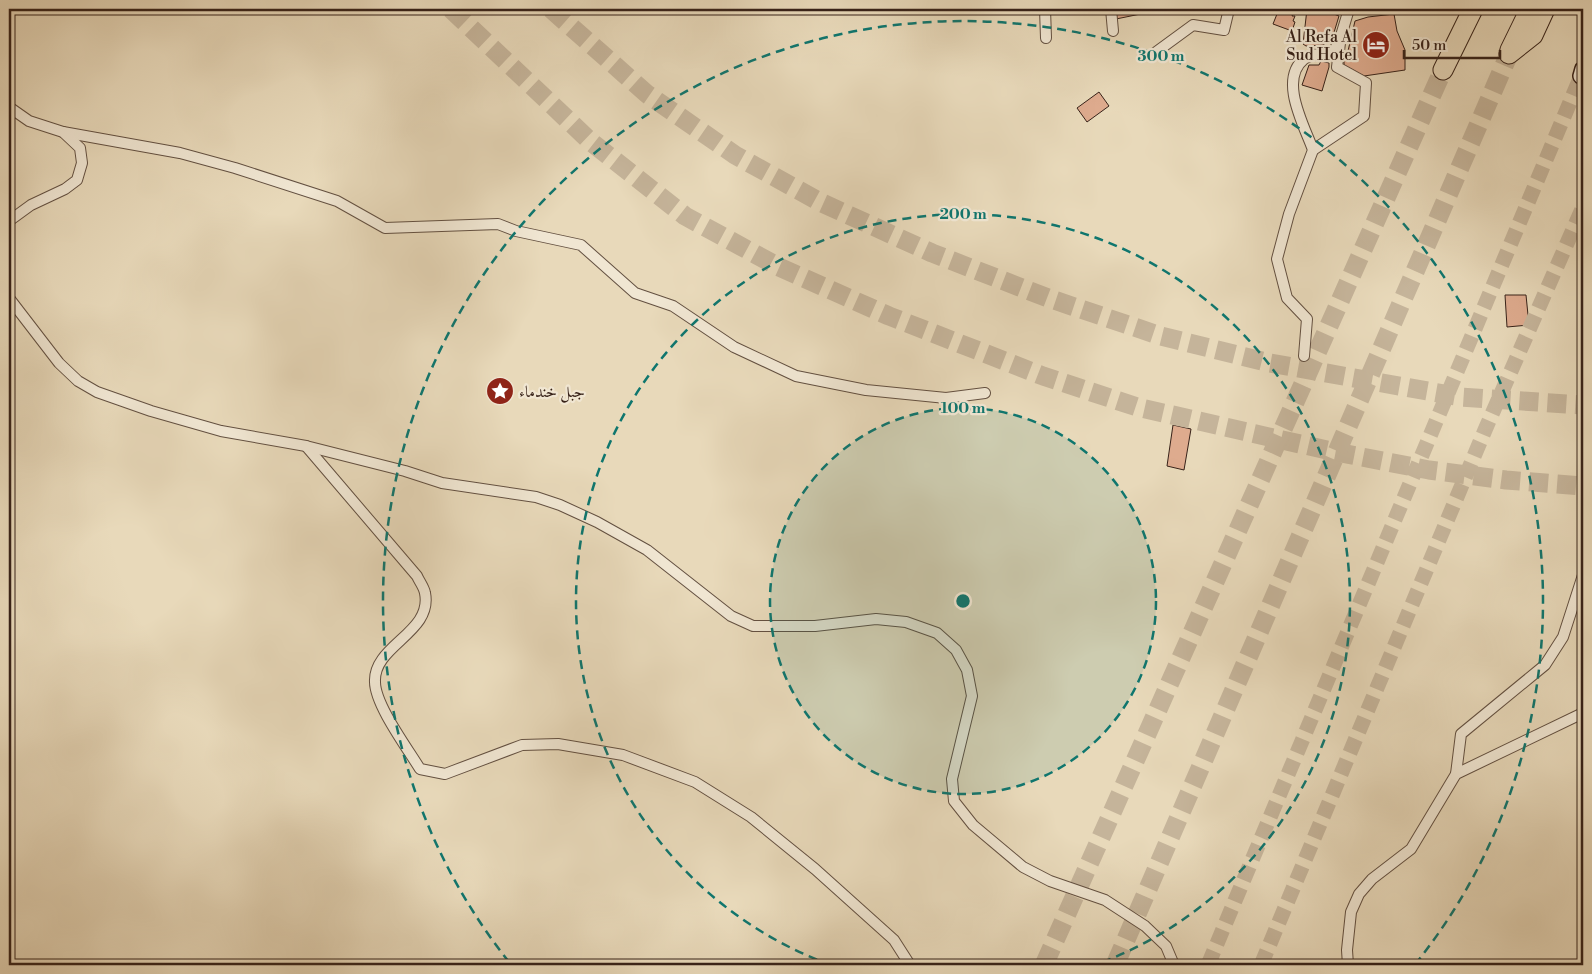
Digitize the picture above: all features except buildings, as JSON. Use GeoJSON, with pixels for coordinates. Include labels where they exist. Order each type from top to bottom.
{"type":"FeatureCollection","features":[{"type":"Feature","properties":{"kind":"highway"},"geometry":{"type":"LineString","coordinates":[[1443,70],[1473,9]]}},
{"type":"Feature","properties":{"kind":"highway"},"geometry":{"type":"LineString","coordinates":[[1530,9],[1509,54],[1533,35],[1545,9]]}},
{"type":"Feature","properties":{"kind":"street"},"geometry":{"type":"LineString","coordinates":[[1045,9],[1046,38]]}},
{"type":"Feature","properties":{"kind":"street"},"geometry":{"type":"LineString","coordinates":[[1111,9],[1112,31]]}},
{"type":"Feature","properties":{"kind":"street"},"geometry":{"type":"LineString","coordinates":[[1152,55],[1193,25],[1224,30],[1229,9]]}},
{"type":"Feature","properties":{"kind":"street"},"geometry":{"type":"LineString","coordinates":[[1313,150],[1297,112],[1293,89],[1296,68],[1305,58],[1334,51],[1340,39],[1349,9]]}},
{"type":"Feature","properties":{"kind":"street"},"geometry":{"type":"LineString","coordinates":[[1458,9],[1465,28]]}},
{"type":"Feature","properties":{"kind":"street"},"geometry":{"type":"LineString","coordinates":[[1583,9],[1583,14]]}},
{"type":"Feature","properties":{"kind":"street"},"geometry":{"type":"LineString","coordinates":[[1304,356],[1307,318],[1287,298],[1277,259],[1289,214],[1313,150],[1364,116],[1366,83],[1337,66],[1340,39]]}},
{"type":"Feature","properties":{"kind":"street"},"geometry":{"type":"LineString","coordinates":[[9,107],[29,121],[63,132],[180,153],[235,168],[337,201],[385,228],[498,224],[516,231],[581,246],[635,293],[673,306],[734,346],[796,376],[866,390],[946,398],[985,393]]}},
{"type":"Feature","properties":{"kind":"street"},"geometry":{"type":"LineString","coordinates":[[9,221],[31,205],[64,190],[77,180],[82,163],[80,148],[63,132]]}},
{"type":"Feature","properties":{"kind":"street"},"geometry":{"type":"LineString","coordinates":[[9,298],[59,363],[78,381],[97,392],[221,431],[306,446],[405,471],[442,483],[536,497],[560,505],[597,522],[647,550],[731,616],[753,626],[815,626],[876,619],[906,622],[937,633],[956,650],[967,670],[972,696],[952,779],[954,801],[973,825],[1023,867],[1050,880],[1105,900],[1146,926],[1166,946],[1174,965]]}},
{"type":"Feature","properties":{"kind":"street"},"geometry":{"type":"LineString","coordinates":[[306,446],[417,576],[425,593],[424,610],[416,625],[380,662],[374,681],[379,700],[420,770],[445,774],[522,745],[558,744],[623,755],[695,782],[751,817],[815,869],[894,940],[910,965]]}},
{"type":"Feature","properties":{"kind":"street"},"geometry":{"type":"LineString","coordinates":[[1348,965],[1346,950],[1351,912],[1359,894],[1372,879],[1411,849],[1456,774],[1461,734],[1545,666],[1563,637],[1583,575]]}},
{"type":"Feature","properties":{"kind":"street"},"geometry":{"type":"LineString","coordinates":[[1456,774],[1583,712]]}},
{"type":"Feature","properties":{"kind":"tunnel"},"geometry":{"type":"LineString","coordinates":[[451,9],[590,141],[685,216],[779,267],[889,316],[1043,376],[1137,407],[1331,451],[1429,470],[1506,480],[1583,486]]}},
{"type":"Feature","properties":{"kind":"tunnel"},"geometry":{"type":"LineString","coordinates":[[551,9],[647,94],[735,155],[820,202],[932,253],[1048,298],[1161,336],[1270,363],[1461,397],[1583,405]]}},
{"type":"Feature","properties":{"kind":"tunnel"},"geometry":{"type":"LineString","coordinates":[[1115,965],[1509,54]]}},
{"type":"Feature","properties":{"kind":"tunnel"},"geometry":{"type":"LineString","coordinates":[[1044,965],[1443,70]]}},
{"type":"Feature","properties":{"kind":"tunnel"},"geometry":{"type":"LineString","coordinates":[[1208,965],[1581,76]]}},
{"type":"Feature","properties":{"kind":"tunnel"},"geometry":{"type":"LineString","coordinates":[[1261,965],[1485,430],[1583,207]]}},
{"type":"Feature","properties":{"kind":"place","name":"Al Refa Al Sud Hotel"},"geometry":{"type":"Point","coordinates":[1376,45]}},
{"type":"Feature","properties":{"kind":"place","name":"جبل خندماء"},"geometry":{"type":"Point","coordinates":[500,391]}}]}
